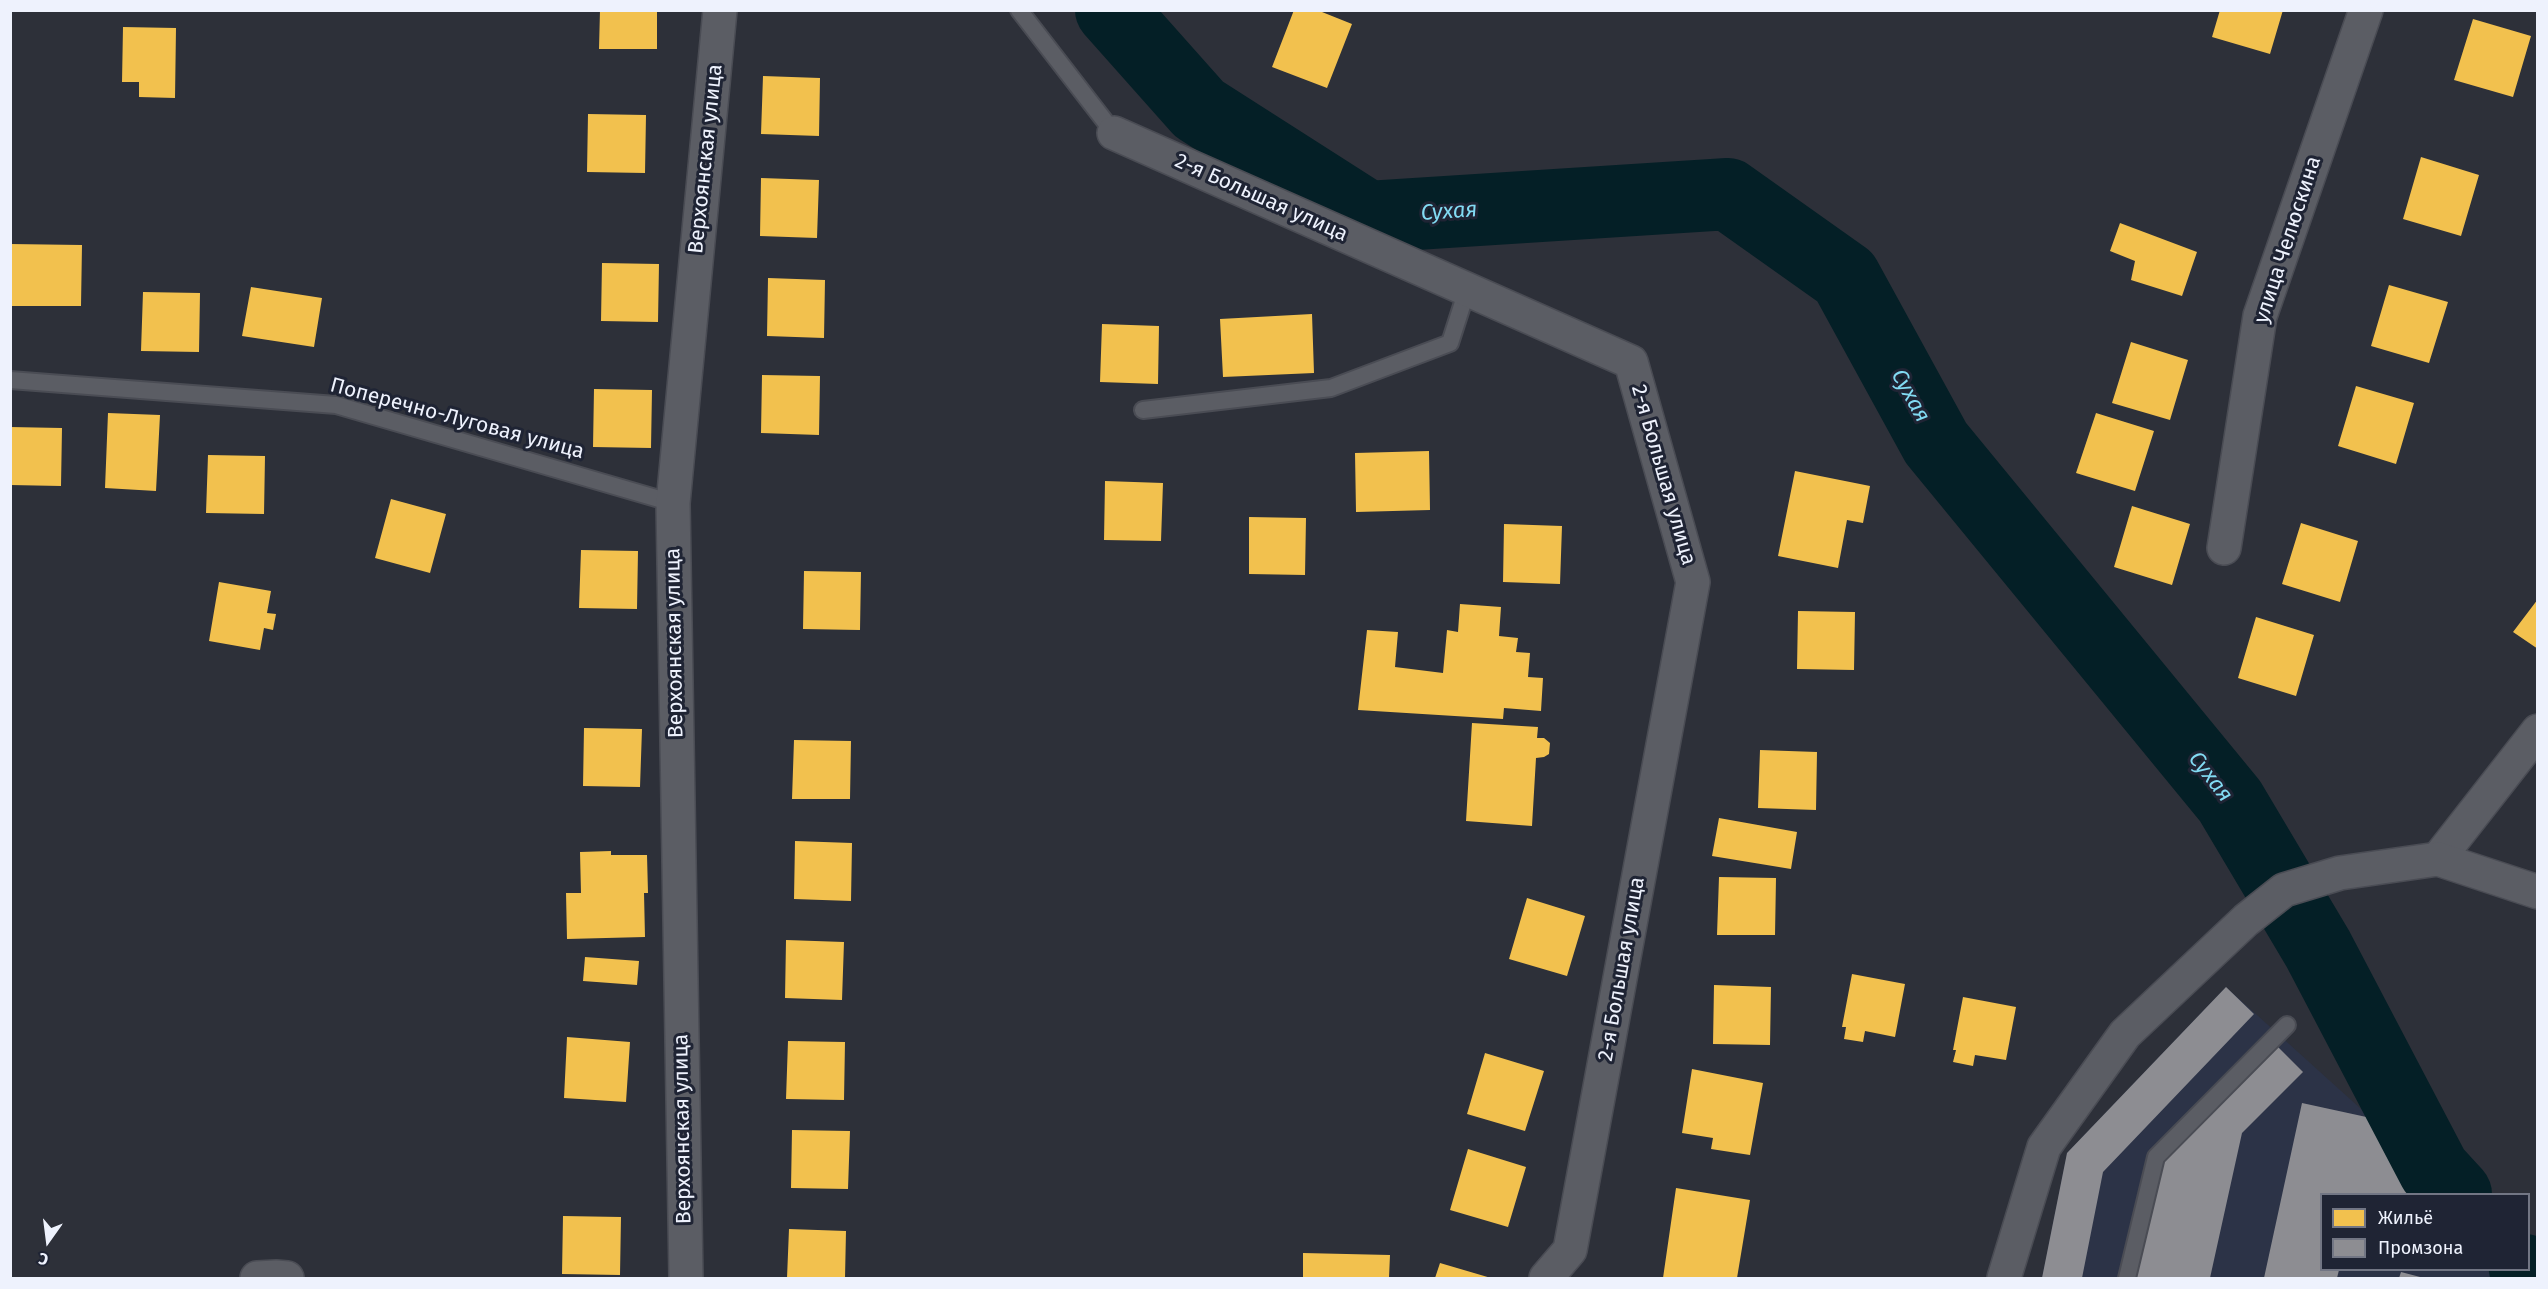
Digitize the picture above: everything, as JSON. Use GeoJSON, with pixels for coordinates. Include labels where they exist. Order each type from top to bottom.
{"type":"FeatureCollection","features":[{"type":"Feature","properties":{"kind":"street","name":"Верхоянская улица"},"geometry":{"type":"LineString","coordinates":[[686,1278],[673,502],[720,10]]}},
{"type":"Feature","properties":{"kind":"street","name":"улица Челюскина"},"geometry":{"type":"LineString","coordinates":[[2224,548],[2260,316],[2366,10]]}},
{"type":"Feature","properties":{"kind":"street","name":"2-я Большая улица"},"geometry":{"type":"LineString","coordinates":[[1114,133],[1631,362],[1693,582],[1570,1250],[1546,1278]]}},
{"type":"Feature","properties":{"kind":"street"},"geometry":{"type":"LineString","coordinates":[[2438,859],[2538,731]]}},
{"type":"Feature","properties":{"kind":"street"},"geometry":{"type":"LineString","coordinates":[[2004,1278],[2044,1147],[2125,1034],[2246,920],[2284,891],[2340,873],[2438,859],[2538,892]]}},
{"type":"Feature","properties":{"kind":"street"},"geometry":{"type":"LineString","coordinates":[[257,1278],[287,1278]]}},
{"type":"Feature","properties":{"kind":"lane"},"geometry":{"type":"LineString","coordinates":[[1019,10],[1114,133]]}},
{"type":"Feature","properties":{"kind":"lane"},"geometry":{"type":"LineString","coordinates":[[1143,410],[1331,388],[1450,343],[1467,290]]}},
{"type":"Feature","properties":{"kind":"lane","name":"Поперечно-Луговая улица"},"geometry":{"type":"LineString","coordinates":[[10,381],[336,405],[673,502]]}},
{"type":"Feature","properties":{"kind":"lane"},"geometry":{"type":"LineString","coordinates":[[2127,1278],[2156,1157],[2287,1025]]}},
{"type":"Feature","properties":{"kind":"shaded area"},"geometry":{"type":"Polygon","coordinates":[[[2226,987],[2371,1118],[2428,1193],[2320,1193],[2320,1271],[2488,1271],[2494,1278],[2042,1278],[2067,1153],[2226,987]]]}},
{"type":"Feature","properties":{"kind":"building: Жильё"},"geometry":{"type":"Polygon","coordinates":[[[600,10],[657,10],[657,49],[599,49],[600,10]]]}},
{"type":"Feature","properties":{"kind":"building: Жильё"},"geometry":{"type":"Polygon","coordinates":[[[1294,10],[1317,10],[1352,24],[1327,88],[1272,67],[1294,10]]]}},
{"type":"Feature","properties":{"kind":"building: Жильё"},"geometry":{"type":"Polygon","coordinates":[[[2220,10],[2283,10],[2270,54],[2212,37],[2220,10]]]}},
{"type":"Feature","properties":{"kind":"building: Жильё"},"geometry":{"type":"Polygon","coordinates":[[[2473,19],[2531,36],[2513,97],[2454,80],[2473,19]]]}},
{"type":"Feature","properties":{"kind":"building: Жильё"},"geometry":{"type":"Polygon","coordinates":[[[123,27],[176,28],[175,98],[139,97],[139,82],[122,82],[123,27]]]}},
{"type":"Feature","properties":{"kind":"building: Жильё"},"geometry":{"type":"Polygon","coordinates":[[[763,76],[820,78],[819,136],[761,134],[763,76]]]}},
{"type":"Feature","properties":{"kind":"building: Жильё"},"geometry":{"type":"Polygon","coordinates":[[[588,114],[646,115],[645,173],[587,172],[588,114]]]}},
{"type":"Feature","properties":{"kind":"building: Жильё"},"geometry":{"type":"Polygon","coordinates":[[[2421,157],[2479,175],[2461,236],[2403,219],[2421,157]]]}},
{"type":"Feature","properties":{"kind":"building: Жильё"},"geometry":{"type":"Polygon","coordinates":[[[761,178],[819,180],[817,238],[760,236],[761,178]]]}},
{"type":"Feature","properties":{"kind":"building: Жильё"},"geometry":{"type":"Polygon","coordinates":[[[2120,223],[2197,252],[2182,296],[2131,280],[2135,261],[2110,251],[2120,223]]]}},
{"type":"Feature","properties":{"kind":"building: Жильё"},"geometry":{"type":"Polygon","coordinates":[[[10,244],[82,245],[81,306],[10,306],[10,244]]]}},
{"type":"Feature","properties":{"kind":"building: Жильё"},"geometry":{"type":"Polygon","coordinates":[[[602,263],[659,264],[658,322],[601,321],[602,263]]]}},
{"type":"Feature","properties":{"kind":"building: Жильё"},"geometry":{"type":"Polygon","coordinates":[[[768,278],[825,280],[824,338],[767,336],[768,278]]]}},
{"type":"Feature","properties":{"kind":"building: Жильё"},"geometry":{"type":"Polygon","coordinates":[[[2389,285],[2448,302],[2429,363],[2371,346],[2389,285]]]}},
{"type":"Feature","properties":{"kind":"building: Жильё"},"geometry":{"type":"Polygon","coordinates":[[[251,287],[322,298],[314,347],[242,336],[251,287]]]}},
{"type":"Feature","properties":{"kind":"building: Жильё"},"geometry":{"type":"Polygon","coordinates":[[[143,292],[200,293],[199,352],[141,351],[143,292]]]}},
{"type":"Feature","properties":{"kind":"building: Жильё"},"geometry":{"type":"Polygon","coordinates":[[[1312,314],[1314,373],[1223,377],[1220,319],[1312,314]]]}},
{"type":"Feature","properties":{"kind":"building: Жильё"},"geometry":{"type":"Polygon","coordinates":[[[1102,324],[1159,326],[1158,384],[1100,382],[1102,324]]]}},
{"type":"Feature","properties":{"kind":"building: Жильё"},"geometry":{"type":"Polygon","coordinates":[[[2131,342],[2188,360],[2170,420],[2112,403],[2131,342]]]}},
{"type":"Feature","properties":{"kind":"building: Жильё"},"geometry":{"type":"Polygon","coordinates":[[[762,375],[820,376],[819,435],[761,433],[762,375]]]}},
{"type":"Feature","properties":{"kind":"building: Жильё"},"geometry":{"type":"Polygon","coordinates":[[[2356,386],[2414,403],[2396,464],[2338,446],[2356,386]]]}},
{"type":"Feature","properties":{"kind":"building: Жильё"},"geometry":{"type":"Polygon","coordinates":[[[594,389],[652,390],[651,448],[593,447],[594,389]]]}},
{"type":"Feature","properties":{"kind":"building: Жильё"},"geometry":{"type":"Polygon","coordinates":[[[108,413],[160,415],[156,491],[105,488],[108,413]]]}},
{"type":"Feature","properties":{"kind":"building: Жильё"},"geometry":{"type":"Polygon","coordinates":[[[2096,413],[2154,431],[2135,491],[2076,473],[2096,413]]]}},
{"type":"Feature","properties":{"kind":"building: Жильё"},"geometry":{"type":"Polygon","coordinates":[[[10,427],[62,428],[61,486],[10,485],[10,427]]]}},
{"type":"Feature","properties":{"kind":"building: Жильё"},"geometry":{"type":"Polygon","coordinates":[[[1429,451],[1430,510],[1356,512],[1355,453],[1429,451]]]}},
{"type":"Feature","properties":{"kind":"building: Жильё"},"geometry":{"type":"Polygon","coordinates":[[[208,455],[265,456],[264,514],[206,513],[208,455]]]}},
{"type":"Feature","properties":{"kind":"building: Жильё"},"geometry":{"type":"Polygon","coordinates":[[[1795,471],[1870,486],[1863,523],[1847,520],[1838,568],[1778,556],[1795,471]]]}},
{"type":"Feature","properties":{"kind":"building: Жильё"},"geometry":{"type":"Polygon","coordinates":[[[1105,481],[1163,483],[1161,541],[1104,540],[1105,481]]]}},
{"type":"Feature","properties":{"kind":"building: Жильё"},"geometry":{"type":"Polygon","coordinates":[[[391,499],[446,514],[430,573],[375,558],[391,499]]]}},
{"type":"Feature","properties":{"kind":"building: Жильё"},"geometry":{"type":"Polygon","coordinates":[[[2132,506],[2190,524],[2172,585],[2114,567],[2132,506]]]}},
{"type":"Feature","properties":{"kind":"building: Жильё"},"geometry":{"type":"Polygon","coordinates":[[[1249,517],[1306,518],[1305,575],[1249,574],[1249,517]]]}},
{"type":"Feature","properties":{"kind":"building: Жильё"},"geometry":{"type":"Polygon","coordinates":[[[2301,523],[2358,541],[2340,602],[2282,584],[2301,523]]]}},
{"type":"Feature","properties":{"kind":"building: Жильё"},"geometry":{"type":"Polygon","coordinates":[[[1504,524],[1562,526],[1560,584],[1503,582],[1504,524]]]}},
{"type":"Feature","properties":{"kind":"building: Жильё"},"geometry":{"type":"Polygon","coordinates":[[[581,550],[638,551],[637,609],[579,608],[581,550]]]}},
{"type":"Feature","properties":{"kind":"building: Жильё"},"geometry":{"type":"Polygon","coordinates":[[[804,571],[861,572],[860,630],[803,629],[804,571]]]}},
{"type":"Feature","properties":{"kind":"building: Жильё"},"geometry":{"type":"Polygon","coordinates":[[[219,582],[271,591],[267,613],[276,614],[273,630],[264,628],[260,650],[209,641],[219,582]]]}},
{"type":"Feature","properties":{"kind":"building: Жильё"},"geometry":{"type":"Polygon","coordinates":[[[2538,599],[2538,649],[2513,632],[2538,599]]]}},
{"type":"Feature","properties":{"kind":"building: Жильё"},"geometry":{"type":"Polygon","coordinates":[[[1460,604],[1501,607],[1499,636],[1518,638],[1516,652],[1530,653],[1528,677],[1543,678],[1541,711],[1504,708],[1503,719],[1358,710],[1367,630],[1398,632],[1395,667],[1443,673],[1447,630],[1458,632],[1460,604]]]}},
{"type":"Feature","properties":{"kind":"building: Жильё"},"geometry":{"type":"Polygon","coordinates":[[[1798,611],[1855,612],[1854,670],[1797,669],[1798,611]]]}},
{"type":"Feature","properties":{"kind":"building: Жильё"},"geometry":{"type":"Polygon","coordinates":[[[2256,617],[2314,635],[2296,696],[2238,678],[2256,617]]]}},
{"type":"Feature","properties":{"kind":"building: Жильё"},"geometry":{"type":"Polygon","coordinates":[[[1472,723],[1538,727],[1537,738],[1544,738],[1550,743],[1549,754],[1536,758],[1532,826],[1466,821],[1472,723]]]}},
{"type":"Feature","properties":{"kind":"building: Жильё"},"geometry":{"type":"Polygon","coordinates":[[[584,728],[642,729],[640,787],[583,786],[584,728]]]}},
{"type":"Feature","properties":{"kind":"building: Жильё"},"geometry":{"type":"Polygon","coordinates":[[[794,740],[851,741],[850,799],[792,799],[794,740]]]}},
{"type":"Feature","properties":{"kind":"building: Жильё"},"geometry":{"type":"Polygon","coordinates":[[[1760,750],[1817,752],[1816,810],[1758,808],[1760,750]]]}},
{"type":"Feature","properties":{"kind":"building: Жильё"},"geometry":{"type":"Polygon","coordinates":[[[1719,818],[1797,832],[1791,869],[1712,856],[1719,818]]]}},
{"type":"Feature","properties":{"kind":"building: Жильё"},"geometry":{"type":"Polygon","coordinates":[[[795,841],[852,843],[851,901],[794,899],[795,841]]]}},
{"type":"Feature","properties":{"kind":"building: Жильё"},"geometry":{"type":"Polygon","coordinates":[[[611,851],[611,855],[647,855],[648,893],[644,893],[645,937],[567,939],[566,893],[581,893],[580,852],[611,851]]]}},
{"type":"Feature","properties":{"kind":"building: Жильё"},"geometry":{"type":"Polygon","coordinates":[[[1719,877],[1776,878],[1775,935],[1717,935],[1719,877]]]}},
{"type":"Feature","properties":{"kind":"building: Жильё"},"geometry":{"type":"Polygon","coordinates":[[[1527,898],[1585,916],[1567,976],[1509,959],[1527,898]]]}},
{"type":"Feature","properties":{"kind":"building: Жильё"},"geometry":{"type":"Polygon","coordinates":[[[786,940],[844,942],[842,1000],[785,998],[786,940]]]}},
{"type":"Feature","properties":{"kind":"building: Жильё"},"geometry":{"type":"Polygon","coordinates":[[[585,957],[639,961],[637,985],[583,981],[585,957]]]}},
{"type":"Feature","properties":{"kind":"building: Жильё"},"geometry":{"type":"Polygon","coordinates":[[[1852,974],[1905,984],[1895,1037],[1865,1031],[1863,1042],[1844,1039],[1846,1027],[1842,1027],[1852,974]]]}},
{"type":"Feature","properties":{"kind":"building: Жильё"},"geometry":{"type":"Polygon","coordinates":[[[1714,985],[1771,987],[1770,1045],[1713,1044],[1714,985]]]}},
{"type":"Feature","properties":{"kind":"building: Жильё"},"geometry":{"type":"Polygon","coordinates":[[[1963,997],[2016,1007],[2006,1060],[1975,1055],[1973,1066],[1953,1062],[1956,1050],[1953,1050],[1963,997]]]}},
{"type":"Feature","properties":{"kind":"building: Жильё"},"geometry":{"type":"Polygon","coordinates":[[[567,1037],[630,1042],[626,1102],[564,1098],[567,1037]]]}},
{"type":"Feature","properties":{"kind":"building: Жильё"},"geometry":{"type":"Polygon","coordinates":[[[788,1041],[845,1042],[844,1100],[786,1099],[788,1041]]]}},
{"type":"Feature","properties":{"kind":"building: Жильё"},"geometry":{"type":"Polygon","coordinates":[[[1485,1053],[1544,1071],[1525,1131],[1467,1114],[1485,1053]]]}},
{"type":"Feature","properties":{"kind":"building: Жильё"},"geometry":{"type":"Polygon","coordinates":[[[1692,1069],[1763,1083],[1750,1155],[1711,1149],[1713,1138],[1682,1133],[1692,1069]]]}},
{"type":"Feature","properties":{"kind":"building: Жильё"},"geometry":{"type":"Polygon","coordinates":[[[792,1130],[850,1131],[848,1189],[791,1188],[792,1130]]]}},
{"type":"Feature","properties":{"kind":"building: Жильё"},"geometry":{"type":"Polygon","coordinates":[[[1468,1149],[1526,1167],[1508,1227],[1450,1210],[1468,1149]]]}},
{"type":"Feature","properties":{"kind":"building: Жильё"},"geometry":{"type":"Polygon","coordinates":[[[1676,1188],[1750,1200],[1737,1278],[1663,1278],[1676,1188]]]}},
{"type":"Feature","properties":{"kind":"building: Жильё"},"geometry":{"type":"Polygon","coordinates":[[[563,1216],[621,1217],[620,1275],[562,1274],[563,1216]]]}},
{"type":"Feature","properties":{"kind":"building: Жильё"},"geometry":{"type":"Polygon","coordinates":[[[789,1229],[846,1231],[845,1278],[787,1278],[789,1229]]]}},
{"type":"Feature","properties":{"kind":"building: Жильё"},"geometry":{"type":"Polygon","coordinates":[[[1303,1253],[1390,1255],[1389,1278],[1303,1278],[1303,1253]]]}},
{"type":"Feature","properties":{"kind":"building: Жильё"},"geometry":{"type":"Polygon","coordinates":[[[1440,1263],[1491,1278],[1435,1278],[1440,1263]]]}},
{"type":"Feature","properties":{"kind":"building: Промзона"},"geometry":{"type":"Polygon","coordinates":[[[2226,987],[2254,1014],[2103,1172],[2082,1278],[2042,1278],[2067,1153],[2226,987]]]}},
{"type":"Feature","properties":{"kind":"building: Промзона"},"geometry":{"type":"Polygon","coordinates":[[[2278,1047],[2303,1072],[2242,1133],[2210,1278],[2135,1278],[2160,1163],[2278,1047]]]}},
{"type":"Feature","properties":{"kind":"building: Промзона"},"geometry":{"type":"Polygon","coordinates":[[[2302,1103],[2371,1118],[2408,1193],[2320,1193],[2320,1271],[2339,1271],[2337,1278],[2264,1278],[2302,1103]]]}},
{"type":"Feature","properties":{"kind":"building: Промзона"},"geometry":{"type":"Polygon","coordinates":[[[2401,1272],[2424,1278],[2399,1278],[2401,1272]]]}},
{"type":"Feature","properties":{"kind":"waterway","name":"Сухая"},"geometry":{"type":"LineString","coordinates":[[1111,10],[1199,109],[1368,217],[1728,194],[1845,277],[1936,443],[2230,801],[2318,949],[2434,1170],[2455,1193]]}},
{"type":"Feature","properties":{"kind":"waterway","name":"Сухая"},"geometry":{"type":"LineString","coordinates":[[2526,1271],[2534,1278]]}}]}
